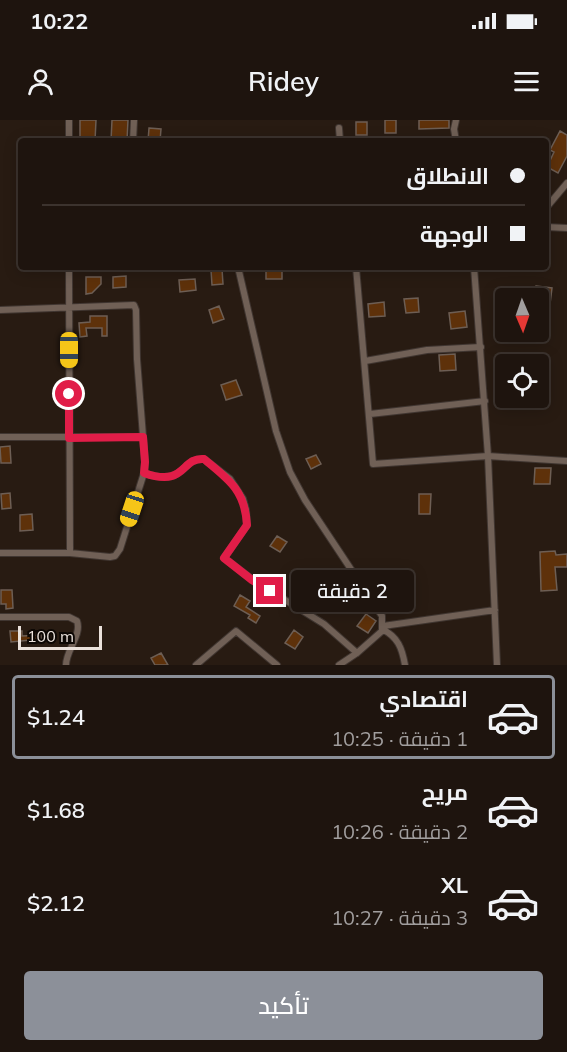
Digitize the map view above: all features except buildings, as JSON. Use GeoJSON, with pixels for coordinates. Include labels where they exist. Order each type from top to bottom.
{"type":"FeatureCollection","features":[{"type":"Feature","properties":{"kind":"street"},"geometry":{"type":"LineString","coordinates":[[69,120],[69,138]]}},
{"type":"Feature","properties":{"kind":"street"},"geometry":{"type":"LineString","coordinates":[[133,138],[134,120]]}},
{"type":"Feature","properties":{"kind":"street"},"geometry":{"type":"LineString","coordinates":[[456,120],[456,138]]}},
{"type":"Feature","properties":{"kind":"street"},"geometry":{"type":"LineString","coordinates":[[339,128],[340,138]]}},
{"type":"Feature","properties":{"kind":"street"},"geometry":{"type":"LineString","coordinates":[[549,204],[567,183]]}},
{"type":"Feature","properties":{"kind":"street"},"geometry":{"type":"LineString","coordinates":[[549,227],[567,228]]}},
{"type":"Feature","properties":{"kind":"street"},"geometry":{"type":"LineString","coordinates":[[69,270],[70,554]]}},
{"type":"Feature","properties":{"kind":"street"},"geometry":{"type":"LineString","coordinates":[[239,270],[276,431],[290,472],[324,530],[376,605],[382,616],[383,628]]}},
{"type":"Feature","properties":{"kind":"street"},"geometry":{"type":"LineString","coordinates":[[356,270],[373,464],[488,456],[567,461]]}},
{"type":"Feature","properties":{"kind":"street"},"geometry":{"type":"LineString","coordinates":[[474,270],[485,401],[497,665]]}},
{"type":"Feature","properties":{"kind":"street"},"geometry":{"type":"LineString","coordinates":[[0,310],[130,304],[135,306],[145,462],[144,473],[120,549],[115,556],[0,554]]}},
{"type":"Feature","properties":{"kind":"street"},"geometry":{"type":"LineString","coordinates":[[365,361],[427,350],[481,347]]}},
{"type":"Feature","properties":{"kind":"street"},"geometry":{"type":"LineString","coordinates":[[370,414],[485,401]]}},
{"type":"Feature","properties":{"kind":"street"},"geometry":{"type":"LineString","coordinates":[[0,438],[143,437]]}},
{"type":"Feature","properties":{"kind":"street"},"geometry":{"type":"LineString","coordinates":[[144,473],[164,479],[173,477],[201,458],[230,479],[243,499],[247,525],[224,558],[252,580],[324,624],[357,653]]}},
{"type":"Feature","properties":{"kind":"street"},"geometry":{"type":"LineString","coordinates":[[339,665],[357,653],[383,628],[495,610]]}},
{"type":"Feature","properties":{"kind":"street"},"geometry":{"type":"LineString","coordinates":[[0,617],[69,617],[77,621],[79,629],[66,659],[66,665]]}},
{"type":"Feature","properties":{"kind":"street"},"geometry":{"type":"LineString","coordinates":[[383,628],[398,641],[405,665]]}},
{"type":"Feature","properties":{"kind":"street"},"geometry":{"type":"LineString","coordinates":[[196,665],[236,632],[277,665]]}},
{"type":"Feature","properties":{"kind":"route"},"geometry":{"type":"LineString","coordinates":[[69,394],[69,438],[143,437],[144,473],[164,479],[173,477],[201,458],[230,479],[243,499],[247,525],[224,558],[270,591]]}}]}
